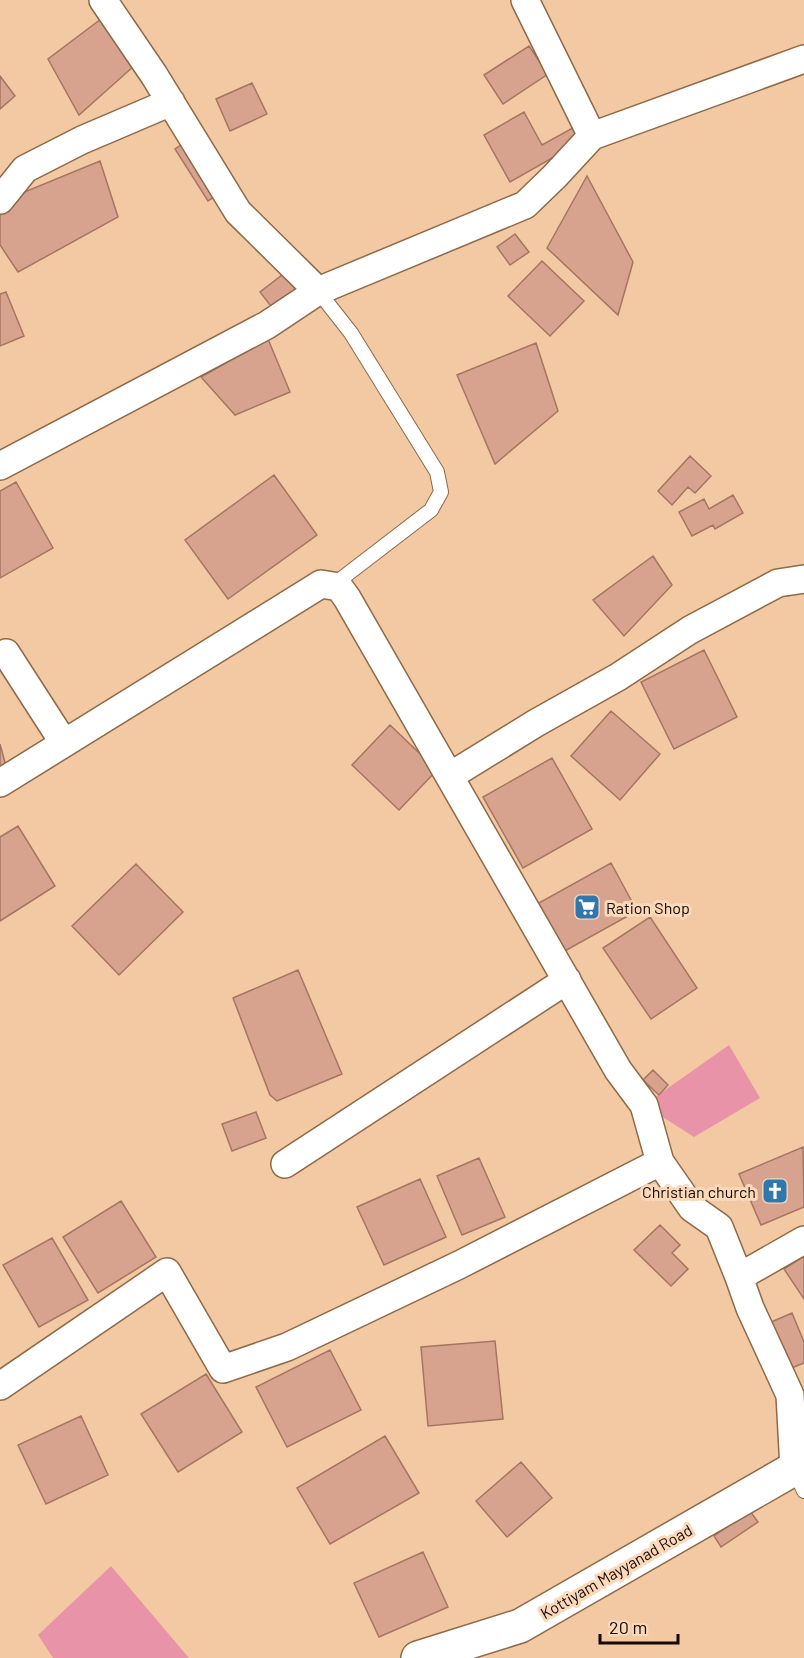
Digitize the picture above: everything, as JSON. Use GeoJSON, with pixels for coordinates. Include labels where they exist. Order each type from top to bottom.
{"type":"FeatureCollection","features":[{"type":"Feature","properties":{"kind":"street"},"geometry":{"type":"LineString","coordinates":[[103,0],[171,102],[237,212],[318,291]]}},
{"type":"Feature","properties":{"kind":"street"},"geometry":{"type":"LineString","coordinates":[[525,0],[592,136]]}},
{"type":"Feature","properties":{"kind":"street"},"geometry":{"type":"LineString","coordinates":[[0,466],[267,325],[318,291],[525,205],[592,136],[804,59]]}},
{"type":"Feature","properties":{"kind":"street"},"geometry":{"type":"LineString","coordinates":[[0,200],[25,169],[82,140],[171,102]]}},
{"type":"Feature","properties":{"kind":"street"},"geometry":{"type":"LineString","coordinates":[[450,776],[536,723],[618,677],[690,630],[778,583],[804,579]]}},
{"type":"Feature","properties":{"kind":"street"},"geometry":{"type":"LineString","coordinates":[[0,783],[321,584],[339,587],[618,1070],[644,1105],[660,1162],[692,1208],[719,1227],[750,1308],[790,1395],[801,1474]]}},
{"type":"Feature","properties":{"kind":"street"},"geometry":{"type":"LineString","coordinates":[[6,653],[64,743]]}},
{"type":"Feature","properties":{"kind":"street"},"geometry":{"type":"LineString","coordinates":[[285,1164],[567,980]]}},
{"type":"Feature","properties":{"kind":"street"},"geometry":{"type":"LineString","coordinates":[[0,1386],[167,1272],[223,1369],[287,1347],[459,1265],[660,1162]]}},
{"type":"Feature","properties":{"kind":"street"},"geometry":{"type":"LineString","coordinates":[[739,1276],[804,1240]]}},
{"type":"Feature","properties":{"kind":"street","name":"Kottiyam Mayyanad Road"},"geometry":{"type":"LineString","coordinates":[[418,1658],[520,1626],[801,1474]]}},
{"type":"Feature","properties":{"kind":"lane"},"geometry":{"type":"LineString","coordinates":[[318,291],[351,333],[437,472],[441,492],[431,510],[332,586]]}},
{"type":"Feature","properties":{"kind":"shaded area"},"geometry":{"type":"Polygon","coordinates":[[[729,1045],[760,1098],[694,1137],[644,1105],[729,1045]]]}},
{"type":"Feature","properties":{"kind":"shaded area"},"geometry":{"type":"Polygon","coordinates":[[[111,1566],[189,1658],[53,1658],[38,1635],[111,1566]]]}},
{"type":"Feature","properties":{"kind":"building"},"geometry":{"type":"Polygon","coordinates":[[[101,19],[134,66],[79,115],[48,59],[101,19]]]}},
{"type":"Feature","properties":{"kind":"building"},"geometry":{"type":"Polygon","coordinates":[[[529,46],[548,74],[503,104],[484,75],[529,46]]]}},
{"type":"Feature","properties":{"kind":"building"},"geometry":{"type":"Polygon","coordinates":[[[0,76],[15,96],[0,109],[0,76]]]}},
{"type":"Feature","properties":{"kind":"building"},"geometry":{"type":"Polygon","coordinates":[[[252,83],[267,114],[230,131],[216,99],[252,83]]]}},
{"type":"Feature","properties":{"kind":"building"},"geometry":{"type":"Polygon","coordinates":[[[524,112],[542,145],[589,119],[577,144],[510,182],[484,135],[524,112]]]}},
{"type":"Feature","properties":{"kind":"building"},"geometry":{"type":"Polygon","coordinates":[[[202,131],[236,183],[208,201],[175,149],[202,131]]]}},
{"type":"Feature","properties":{"kind":"building"},"geometry":{"type":"Polygon","coordinates":[[[100,161],[118,217],[18,272],[0,245],[0,202],[100,161]]]}},
{"type":"Feature","properties":{"kind":"building"},"geometry":{"type":"Polygon","coordinates":[[[587,176],[633,262],[618,315],[547,248],[587,176]]]}},
{"type":"Feature","properties":{"kind":"building"},"geometry":{"type":"Polygon","coordinates":[[[515,234],[529,252],[510,265],[497,247],[515,234]]]}},
{"type":"Feature","properties":{"kind":"building"},"geometry":{"type":"Polygon","coordinates":[[[542,261],[584,301],[550,336],[508,296],[542,261]]]}},
{"type":"Feature","properties":{"kind":"building"},"geometry":{"type":"Polygon","coordinates":[[[286,272],[313,308],[287,327],[260,292],[286,272]]]}},
{"type":"Feature","properties":{"kind":"building"},"geometry":{"type":"Polygon","coordinates":[[[6,292],[24,336],[0,346],[0,294],[6,292]]]}},
{"type":"Feature","properties":{"kind":"building"},"geometry":{"type":"Polygon","coordinates":[[[268,339],[290,392],[235,415],[201,377],[268,339]]]}},
{"type":"Feature","properties":{"kind":"building"},"geometry":{"type":"Polygon","coordinates":[[[536,343],[558,411],[495,464],[457,375],[536,343]]]}},
{"type":"Feature","properties":{"kind":"building"},"geometry":{"type":"Polygon","coordinates":[[[690,456],[711,476],[695,493],[688,487],[672,505],[658,491],[690,456]]]}},
{"type":"Feature","properties":{"kind":"building"},"geometry":{"type":"Polygon","coordinates":[[[274,475],[317,535],[228,599],[185,540],[274,475]]]}},
{"type":"Feature","properties":{"kind":"building"},"geometry":{"type":"Polygon","coordinates":[[[16,482],[53,548],[0,578],[0,491],[16,482]]]}},
{"type":"Feature","properties":{"kind":"building"},"geometry":{"type":"Polygon","coordinates":[[[733,495],[743,513],[715,529],[713,525],[692,536],[679,512],[704,499],[709,509],[733,495]]]}},
{"type":"Feature","properties":{"kind":"building"},"geometry":{"type":"Polygon","coordinates":[[[653,556],[672,585],[624,636],[593,600],[653,556]]]}},
{"type":"Feature","properties":{"kind":"building"},"geometry":{"type":"Polygon","coordinates":[[[704,650],[737,717],[674,749],[641,682],[704,650]]]}},
{"type":"Feature","properties":{"kind":"building"},"geometry":{"type":"Polygon","coordinates":[[[611,711],[660,754],[620,800],[571,756],[611,711]]]}},
{"type":"Feature","properties":{"kind":"building"},"geometry":{"type":"Polygon","coordinates":[[[390,725],[437,770],[399,810],[352,765],[390,725]]]}},
{"type":"Feature","properties":{"kind":"building"},"geometry":{"type":"Polygon","coordinates":[[[0,744],[7,770],[0,772],[0,744]]]}},
{"type":"Feature","properties":{"kind":"building"},"geometry":{"type":"Polygon","coordinates":[[[552,758],[592,829],[523,868],[483,797],[552,758]]]}},
{"type":"Feature","properties":{"kind":"building"},"geometry":{"type":"Polygon","coordinates":[[[18,826],[55,886],[0,921],[0,837],[18,826]]]}},
{"type":"Feature","properties":{"kind":"building","name":"Ration Shop"},"geometry":{"type":"Polygon","coordinates":[[[611,863],[637,911],[563,952],[537,904],[611,863]]]}},
{"type":"Feature","properties":{"kind":"building"},"geometry":{"type":"Polygon","coordinates":[[[136,864],[183,912],[119,975],[72,926],[136,864]]]}},
{"type":"Feature","properties":{"kind":"building"},"geometry":{"type":"Polygon","coordinates":[[[650,917],[697,988],[651,1019],[603,948],[650,917]]]}},
{"type":"Feature","properties":{"kind":"building"},"geometry":{"type":"Polygon","coordinates":[[[298,970],[342,1074],[277,1101],[270,1095],[233,998],[298,970]]]}},
{"type":"Feature","properties":{"kind":"building"},"geometry":{"type":"Polygon","coordinates":[[[653,1070],[668,1085],[659,1095],[643,1080],[653,1070]]]}},
{"type":"Feature","properties":{"kind":"building"},"geometry":{"type":"Polygon","coordinates":[[[256,1112],[266,1138],[232,1151],[222,1124],[256,1112]]]}},
{"type":"Feature","properties":{"kind":"building","name":"Christian church"},"geometry":{"type":"Polygon","coordinates":[[[803,1147],[804,1207],[761,1225],[739,1174],[803,1147]]]}},
{"type":"Feature","properties":{"kind":"building"},"geometry":{"type":"Polygon","coordinates":[[[479,1158],[505,1217],[462,1235],[437,1176],[479,1158]]]}},
{"type":"Feature","properties":{"kind":"building"},"geometry":{"type":"Polygon","coordinates":[[[420,1179],[446,1237],[384,1265],[357,1207],[420,1179]]]}},
{"type":"Feature","properties":{"kind":"building"},"geometry":{"type":"Polygon","coordinates":[[[121,1201],[156,1257],[98,1293],[63,1237],[121,1201]]]}},
{"type":"Feature","properties":{"kind":"building"},"geometry":{"type":"Polygon","coordinates":[[[660,1225],[680,1245],[672,1253],[688,1269],[671,1286],[634,1250],[660,1225]]]}},
{"type":"Feature","properties":{"kind":"building"},"geometry":{"type":"Polygon","coordinates":[[[52,1238],[88,1300],[39,1327],[3,1265],[52,1238]]]}},
{"type":"Feature","properties":{"kind":"building"},"geometry":{"type":"Polygon","coordinates":[[[804,1256],[804,1299],[784,1269],[804,1256]]]}},
{"type":"Feature","properties":{"kind":"building"},"geometry":{"type":"Polygon","coordinates":[[[792,1313],[804,1342],[804,1363],[789,1369],[769,1323],[792,1313]]]}},
{"type":"Feature","properties":{"kind":"building"},"geometry":{"type":"Polygon","coordinates":[[[495,1341],[503,1419],[428,1426],[421,1347],[495,1341]]]}},
{"type":"Feature","properties":{"kind":"building"},"geometry":{"type":"Polygon","coordinates":[[[330,1350],[361,1410],[287,1447],[256,1387],[330,1350]]]}},
{"type":"Feature","properties":{"kind":"building"},"geometry":{"type":"Polygon","coordinates":[[[206,1374],[242,1432],[178,1472],[141,1414],[206,1374]]]}},
{"type":"Feature","properties":{"kind":"building"},"geometry":{"type":"Polygon","coordinates":[[[81,1416],[108,1475],[46,1504],[18,1445],[81,1416]]]}},
{"type":"Feature","properties":{"kind":"building"},"geometry":{"type":"Polygon","coordinates":[[[385,1436],[419,1493],[330,1544],[297,1488],[385,1436]]]}},
{"type":"Feature","properties":{"kind":"building"},"geometry":{"type":"Polygon","coordinates":[[[521,1462],[552,1498],[507,1537],[476,1501],[521,1462]]]}},
{"type":"Feature","properties":{"kind":"building"},"geometry":{"type":"Polygon","coordinates":[[[750,1511],[758,1522],[721,1547],[714,1536],[750,1511]]]}},
{"type":"Feature","properties":{"kind":"building"},"geometry":{"type":"Polygon","coordinates":[[[423,1552],[448,1607],[379,1637],[354,1583],[423,1552]]]}},
{"type":"Feature","properties":{"kind":"place","name":"Ration Shop"},"geometry":{"type":"Point","coordinates":[587,907]}},
{"type":"Feature","properties":{"kind":"place","name":"Christian church"},"geometry":{"type":"Point","coordinates":[775,1191]}}]}
